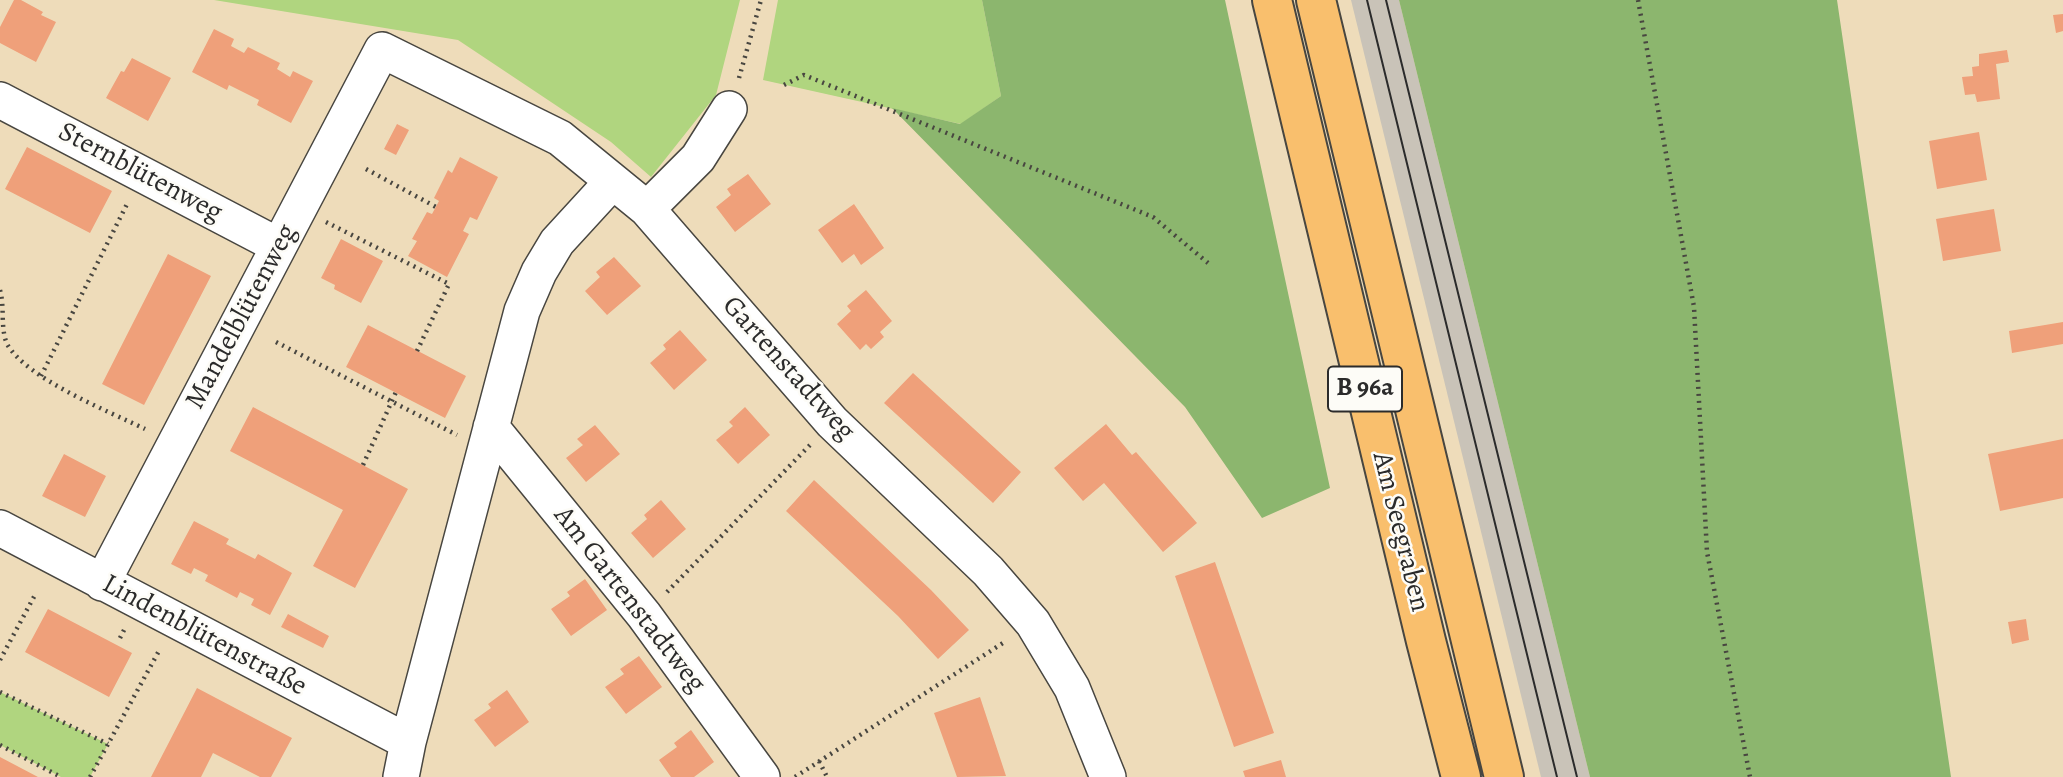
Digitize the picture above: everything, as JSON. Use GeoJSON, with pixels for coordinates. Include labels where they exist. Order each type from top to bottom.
{"type":"FeatureCollection","features":[{"type":"Feature","properties":{"kind":"main road","name":"Am Seegraben"},"geometry":{"type":"LineString","coordinates":[[1272,0],[1461,777]]}},
{"type":"Feature","properties":{"kind":"main road","name":"Am Seegraben"},"geometry":{"type":"LineString","coordinates":[[1317,0],[1504,777]]}},
{"type":"Feature","properties":{"kind":"street","name":"Gartenstadtweg"},"geometry":{"type":"LineString","coordinates":[[382,50],[560,138],[647,209],[832,422],[988,571],[1033,623],[1072,688],[1108,777]]}},
{"type":"Feature","properties":{"kind":"street","name":"Mandelblütenweg"},"geometry":{"type":"LineString","coordinates":[[102,583],[382,50]]}},
{"type":"Feature","properties":{"kind":"street","name":"Sternblütenweg"},"geometry":{"type":"LineString","coordinates":[[0,100],[279,246]]}},
{"type":"Feature","properties":{"kind":"street"},"geometry":{"type":"LineString","coordinates":[[647,209],[698,158],[729,109]]}},
{"type":"Feature","properties":{"kind":"street"},"geometry":{"type":"LineString","coordinates":[[401,777],[522,311],[539,272],[557,242],[612,182]]}},
{"type":"Feature","properties":{"kind":"street","name":"Am Gartenstadtweg"},"geometry":{"type":"LineString","coordinates":[[489,438],[645,615],[762,777]]}},
{"type":"Feature","properties":{"kind":"street","name":"Lindenblütenstraße"},"geometry":{"type":"LineString","coordinates":[[0,528],[408,742]]}},
{"type":"Feature","properties":{"kind":"path"},"geometry":{"type":"LineString","coordinates":[[729,109],[749,50],[761,0]]}},
{"type":"Feature","properties":{"kind":"path"},"geometry":{"type":"LineString","coordinates":[[1638,0],[1694,307],[1707,552],[1750,777]]}},
{"type":"Feature","properties":{"kind":"path"},"geometry":{"type":"LineString","coordinates":[[784,85],[804,75],[1153,218],[1208,263]]}},
{"type":"Feature","properties":{"kind":"path"},"geometry":{"type":"LineString","coordinates":[[366,169],[436,207]]}},
{"type":"Feature","properties":{"kind":"path"},"geometry":{"type":"LineString","coordinates":[[41,376],[142,174]]}},
{"type":"Feature","properties":{"kind":"path"},"geometry":{"type":"LineString","coordinates":[[299,208],[449,284],[417,351]]}},
{"type":"Feature","properties":{"kind":"path"},"geometry":{"type":"LineString","coordinates":[[0,290],[3,298],[1,326],[6,343],[21,361],[41,376],[175,445]]}},
{"type":"Feature","properties":{"kind":"path"},"geometry":{"type":"LineString","coordinates":[[275,342],[391,401],[489,438]]}},
{"type":"Feature","properties":{"kind":"path"},"geometry":{"type":"LineString","coordinates":[[363,465],[396,392]]}},
{"type":"Feature","properties":{"kind":"path"},"geometry":{"type":"LineString","coordinates":[[645,615],[832,422]]}},
{"type":"Feature","properties":{"kind":"path"},"geometry":{"type":"LineString","coordinates":[[0,660],[36,593]]}},
{"type":"Feature","properties":{"kind":"path"},"geometry":{"type":"LineString","coordinates":[[90,777],[174,621]]}},
{"type":"Feature","properties":{"kind":"path"},"geometry":{"type":"LineString","coordinates":[[794,777],[1033,623]]}},
{"type":"Feature","properties":{"kind":"path"},"geometry":{"type":"LineString","coordinates":[[0,692],[108,744]]}},
{"type":"Feature","properties":{"kind":"path"},"geometry":{"type":"LineString","coordinates":[[0,745],[61,777]]}},
{"type":"Feature","properties":{"kind":"path"},"geometry":{"type":"LineString","coordinates":[[819,761],[827,777]]}},
{"type":"Feature","properties":{"kind":"shaded area"},"geometry":{"type":"Polygon","coordinates":[[[1351,0],[1399,0],[1590,777],[1541,777],[1351,0]]]}},
{"type":"Feature","properties":{"kind":"green space"},"geometry":{"type":"Polygon","coordinates":[[[214,0],[740,0],[716,95],[651,177],[611,142],[458,40],[214,0]]]}},
{"type":"Feature","properties":{"kind":"green space"},"geometry":{"type":"Polygon","coordinates":[[[778,0],[982,0],[1001,96],[961,124],[763,80],[778,0]]]}},
{"type":"Feature","properties":{"kind":"green space"},"geometry":{"type":"Polygon","coordinates":[[[982,0],[1225,0],[1330,488],[1262,518],[1185,407],[892,108],[960,124],[1001,96],[982,0]]]}},
{"type":"Feature","properties":{"kind":"green space"},"geometry":{"type":"Polygon","coordinates":[[[1399,0],[1837,0],[1951,777],[1590,777],[1399,0]]]}},
{"type":"Feature","properties":{"kind":"green space"},"geometry":{"type":"Polygon","coordinates":[[[0,692],[108,744],[90,777],[61,777],[0,745],[0,692]]]}},
{"type":"Feature","properties":{"kind":"building"},"geometry":{"type":"Polygon","coordinates":[[[14,0],[21,0],[56,22],[36,62],[0,43],[0,27],[14,0]]]}},
{"type":"Feature","properties":{"kind":"building"},"geometry":{"type":"Polygon","coordinates":[[[2063,14],[2063,31],[2056,33],[2053,15],[2063,14]]]}},
{"type":"Feature","properties":{"kind":"building"},"geometry":{"type":"Polygon","coordinates":[[[214,29],[234,39],[231,46],[244,53],[248,47],[280,63],[277,69],[290,77],[293,71],[313,81],[291,123],[257,105],[259,100],[229,85],[227,90],[192,72],[214,29]]]}},
{"type":"Feature","properties":{"kind":"building"},"geometry":{"type":"Polygon","coordinates":[[[2007,50],[2009,62],[1996,64],[2000,99],[1977,102],[1975,94],[1965,95],[1962,77],[1973,76],[1972,67],[1979,66],[1979,54],[2007,50]]]}},
{"type":"Feature","properties":{"kind":"building"},"geometry":{"type":"Polygon","coordinates":[[[132,58],[171,78],[148,121],[106,98],[121,71],[124,72],[132,58]]]}},
{"type":"Feature","properties":{"kind":"building"},"geometry":{"type":"Polygon","coordinates":[[[397,124],[409,130],[396,155],[384,149],[397,124]]]}},
{"type":"Feature","properties":{"kind":"building"},"geometry":{"type":"Polygon","coordinates":[[[1979,132],[1987,180],[1937,189],[1929,141],[1979,132]]]}},
{"type":"Feature","properties":{"kind":"building"},"geometry":{"type":"Polygon","coordinates":[[[27,147],[112,191],[90,233],[5,189],[27,147]]]}},
{"type":"Feature","properties":{"kind":"building"},"geometry":{"type":"Polygon","coordinates":[[[460,157],[498,177],[477,220],[470,217],[463,231],[469,234],[447,277],[408,256],[417,241],[412,239],[427,212],[432,214],[439,201],[434,198],[448,170],[452,173],[460,157]]]}},
{"type":"Feature","properties":{"kind":"building"},"geometry":{"type":"Polygon","coordinates":[[[748,174],[771,204],[735,232],[716,207],[731,195],[727,189],[748,174]]]}},
{"type":"Feature","properties":{"kind":"building"},"geometry":{"type":"Polygon","coordinates":[[[854,204],[884,248],[861,265],[854,254],[842,263],[818,230],[854,204]]]}},
{"type":"Feature","properties":{"kind":"building"},"geometry":{"type":"Polygon","coordinates":[[[1994,209],[2001,251],[1943,261],[1936,219],[1994,209]]]}},
{"type":"Feature","properties":{"kind":"building"},"geometry":{"type":"Polygon","coordinates":[[[341,239],[383,261],[361,303],[334,289],[335,285],[321,278],[341,239]]]}},
{"type":"Feature","properties":{"kind":"building"},"geometry":{"type":"Polygon","coordinates":[[[168,254],[211,276],[144,405],[102,384],[168,254]]]}},
{"type":"Feature","properties":{"kind":"building"},"geometry":{"type":"Polygon","coordinates":[[[614,257],[641,286],[607,315],[585,291],[600,277],[596,272],[614,257]]]}},
{"type":"Feature","properties":{"kind":"building"},"geometry":{"type":"Polygon","coordinates":[[[866,290],[892,321],[880,332],[884,337],[871,349],[866,344],[860,350],[837,324],[851,311],[847,306],[866,290]]]}},
{"type":"Feature","properties":{"kind":"building"},"geometry":{"type":"Polygon","coordinates":[[[2063,322],[2063,344],[2012,353],[2009,331],[2063,322]]]}},
{"type":"Feature","properties":{"kind":"building"},"geometry":{"type":"Polygon","coordinates":[[[368,325],[466,376],[445,418],[346,367],[368,325]]]}},
{"type":"Feature","properties":{"kind":"building"},"geometry":{"type":"Polygon","coordinates":[[[680,330],[707,360],[674,390],[650,363],[666,349],[663,345],[680,330]]]}},
{"type":"Feature","properties":{"kind":"building"},"geometry":{"type":"Polygon","coordinates":[[[913,373],[1021,472],[993,503],[884,403],[913,373]]]}},
{"type":"Feature","properties":{"kind":"building"},"geometry":{"type":"Polygon","coordinates":[[[253,407],[408,489],[355,588],[313,566],[343,510],[230,451],[253,407]]]}},
{"type":"Feature","properties":{"kind":"building"},"geometry":{"type":"Polygon","coordinates":[[[745,407],[770,435],[738,464],[716,440],[733,426],[729,422],[745,407]]]}},
{"type":"Feature","properties":{"kind":"building"},"geometry":{"type":"Polygon","coordinates":[[[1106,424],[1132,455],[1136,452],[1197,523],[1163,552],[1104,483],[1083,501],[1054,468],[1106,424]]]}},
{"type":"Feature","properties":{"kind":"building"},"geometry":{"type":"Polygon","coordinates":[[[595,425],[620,454],[586,482],[566,458],[583,445],[577,439],[595,425]]]}},
{"type":"Feature","properties":{"kind":"building"},"geometry":{"type":"Polygon","coordinates":[[[2063,439],[2063,498],[2000,511],[1988,454],[2063,439]]]}},
{"type":"Feature","properties":{"kind":"building"},"geometry":{"type":"Polygon","coordinates":[[[64,454],[106,476],[85,517],[42,496],[64,454]]]}},
{"type":"Feature","properties":{"kind":"building"},"geometry":{"type":"Polygon","coordinates":[[[814,480],[931,590],[969,630],[938,659],[898,616],[786,511],[814,480]]]}},
{"type":"Feature","properties":{"kind":"building"},"geometry":{"type":"Polygon","coordinates":[[[661,500],[686,529],[653,558],[631,533],[647,519],[644,515],[661,500]]]}},
{"type":"Feature","properties":{"kind":"building"},"geometry":{"type":"Polygon","coordinates":[[[194,521],[229,539],[226,544],[255,559],[258,554],[292,573],[270,615],[251,605],[254,599],[240,592],[237,598],[205,581],[208,575],[194,568],[191,574],[171,564],[194,521]]]}},
{"type":"Feature","properties":{"kind":"building"},"geometry":{"type":"Polygon","coordinates":[[[1215,562],[1274,733],[1234,747],[1175,576],[1215,562]]]}},
{"type":"Feature","properties":{"kind":"building"},"geometry":{"type":"Polygon","coordinates":[[[585,579],[607,610],[571,636],[551,609],[570,596],[567,592],[585,579]]]}},
{"type":"Feature","properties":{"kind":"building"},"geometry":{"type":"Polygon","coordinates":[[[48,609],[132,653],[109,697],[25,652],[48,609]]]}},
{"type":"Feature","properties":{"kind":"building"},"geometry":{"type":"Polygon","coordinates":[[[288,614],[329,636],[323,648],[281,627],[288,614]]]}},
{"type":"Feature","properties":{"kind":"building"},"geometry":{"type":"Polygon","coordinates":[[[2026,619],[2029,640],[2012,644],[2008,622],[2026,619]]]}},
{"type":"Feature","properties":{"kind":"building"},"geometry":{"type":"Polygon","coordinates":[[[639,656],[662,687],[626,714],[605,687],[624,674],[620,669],[639,656]]]}},
{"type":"Feature","properties":{"kind":"building"},"geometry":{"type":"Polygon","coordinates":[[[197,688],[292,738],[271,777],[260,777],[213,753],[201,777],[151,777],[197,688]]]}},
{"type":"Feature","properties":{"kind":"building"},"geometry":{"type":"Polygon","coordinates":[[[507,690],[529,722],[495,747],[474,720],[491,708],[488,704],[507,690]]]}},
{"type":"Feature","properties":{"kind":"building"},"geometry":{"type":"Polygon","coordinates":[[[980,697],[1006,776],[957,777],[934,713],[980,697]]]}},
{"type":"Feature","properties":{"kind":"building"},"geometry":{"type":"Polygon","coordinates":[[[691,730],[714,762],[694,777],[671,777],[659,760],[677,747],[674,743],[691,730]]]}},
{"type":"Feature","properties":{"kind":"building"},"geometry":{"type":"Polygon","coordinates":[[[0,757],[38,777],[0,777],[0,757]]]}},
{"type":"Feature","properties":{"kind":"building"},"geometry":{"type":"Polygon","coordinates":[[[1281,760],[1286,777],[1245,777],[1243,771],[1281,760]]]}},
{"type":"Feature","properties":{"kind":"tram line"},"geometry":{"type":"LineString","coordinates":[[1367,0],[1557,777]]}},
{"type":"Feature","properties":{"kind":"tram line"},"geometry":{"type":"LineString","coordinates":[[1386,0],[1577,777]]}}]}
